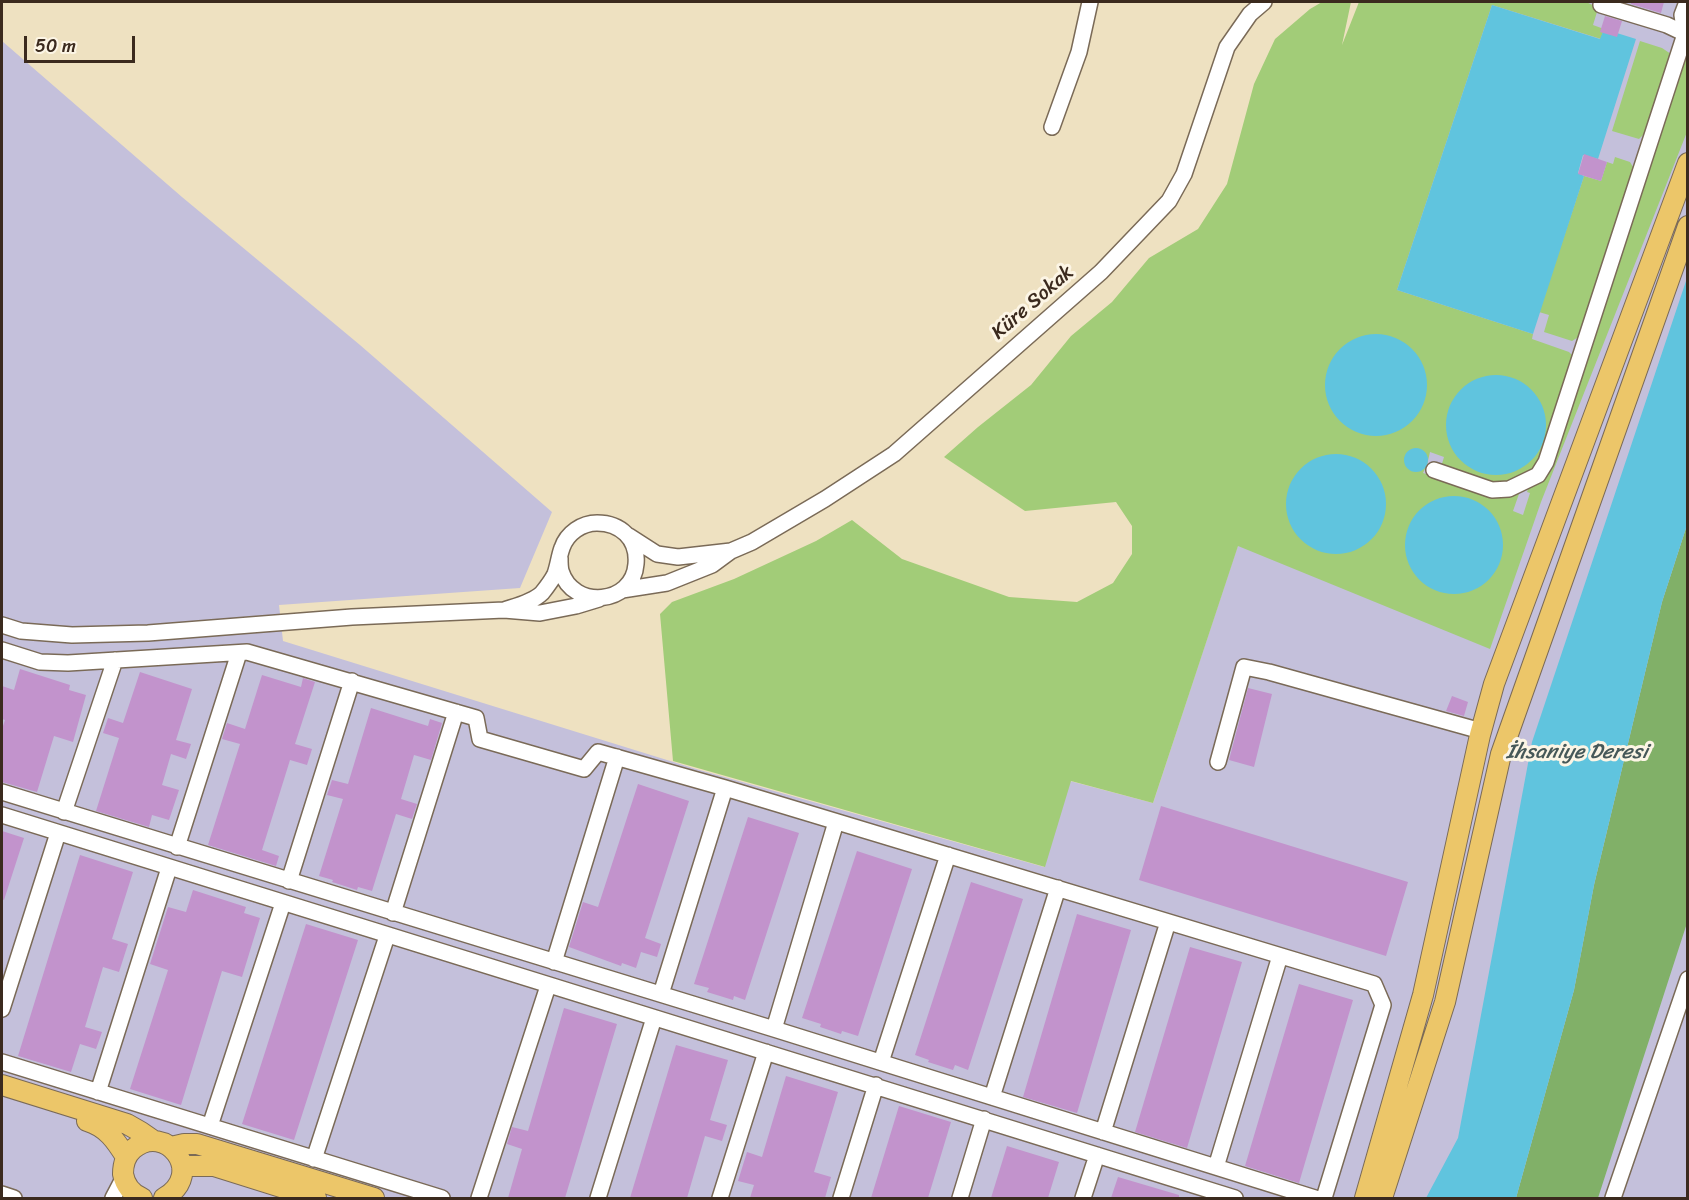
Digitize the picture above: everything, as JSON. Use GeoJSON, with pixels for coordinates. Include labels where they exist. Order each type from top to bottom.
{"type":"FeatureCollection","features":[{"type":"Feature","properties":{"kind":"main road"},"geometry":{"type":"LineString","coordinates":[[1365,1198],[1423,995],[1481,731],[1494,684],[1688,163]]}},
{"type":"Feature","properties":{"kind":"main road"},"geometry":{"type":"LineString","coordinates":[[1382,1198],[1445,1002],[1501,754],[1688,226]]}},
{"type":"Feature","properties":{"kind":"main road"},"geometry":{"type":"LineString","coordinates":[[2,1085],[127,1125],[177,1153],[182,1167],[182,1179],[171,1197]]}},
{"type":"Feature","properties":{"kind":"main road"},"geometry":{"type":"LineString","coordinates":[[2,1095],[96,1124],[109,1132],[125,1167],[131,1192],[142,1198]]}},
{"type":"Feature","properties":{"kind":"main road"},"geometry":{"type":"LineString","coordinates":[[125,1167],[138,1145],[197,1144],[374,1198]]}},
{"type":"Feature","properties":{"kind":"main road"},"geometry":{"type":"LineString","coordinates":[[182,1167],[214,1166],[316,1198]]}},
{"type":"Feature","properties":{"kind":"street"},"geometry":{"type":"LineString","coordinates":[[1052,127],[1079,52],[1090,2]]}},
{"type":"Feature","properties":{"kind":"street","name":"Küre Sokak"},"geometry":{"type":"LineString","coordinates":[[731,551],[752,542],[825,499],[894,454],[1101,272],[1169,201],[1184,174],[1227,47],[1250,14],[1264,2]]}},
{"type":"Feature","properties":{"kind":"street"},"geometry":{"type":"LineString","coordinates":[[1434,470],[1492,490],[1509,489],[1538,475],[1546,462],[1686,35],[1682,15],[1687,2]]}},
{"type":"Feature","properties":{"kind":"street"},"geometry":{"type":"LineString","coordinates":[[1601,5],[1667,25],[1686,35]]}},
{"type":"Feature","properties":{"kind":"street"},"geometry":{"type":"LineString","coordinates":[[504,610],[541,594],[554,574],[563,545],[570,535],[580,527],[591,523],[616,526],[657,554],[678,557],[731,551]]}},
{"type":"Feature","properties":{"kind":"street"},"geometry":{"type":"LineString","coordinates":[[2,625],[21,631],[50,634],[148,633],[352,617],[504,610],[540,614],[611,597],[622,590],[631,581],[636,569],[635,551],[626,534]]}},
{"type":"Feature","properties":{"kind":"street"},"geometry":{"type":"LineString","coordinates":[[622,590],[667,583],[712,565],[731,551]]}},
{"type":"Feature","properties":{"kind":"street"},"geometry":{"type":"LineString","coordinates":[[560,558],[561,570],[566,582],[586,597],[599,599]]}},
{"type":"Feature","properties":{"kind":"street"},"geometry":{"type":"LineString","coordinates":[[2,650],[40,662],[68,663],[247,652],[476,717],[480,739],[584,769],[598,752],[725,788],[1374,984],[1383,1005],[1324,1198]]}},
{"type":"Feature","properties":{"kind":"street"},"geometry":{"type":"LineString","coordinates":[[177,847],[239,653]]}},
{"type":"Feature","properties":{"kind":"street"},"geometry":{"type":"LineString","coordinates":[[64,812],[115,660]]}},
{"type":"Feature","properties":{"kind":"street"},"geometry":{"type":"LineString","coordinates":[[1218,762],[1244,667],[1481,731]]}},
{"type":"Feature","properties":{"kind":"street"},"geometry":{"type":"LineString","coordinates":[[289,881],[352,681]]}},
{"type":"Feature","properties":{"kind":"street"},"geometry":{"type":"LineString","coordinates":[[393,913],[456,712]]}},
{"type":"Feature","properties":{"kind":"street"},"geometry":{"type":"LineString","coordinates":[[554,962],[616,757]]}},
{"type":"Feature","properties":{"kind":"street"},"geometry":{"type":"LineString","coordinates":[[661,994],[725,788]]}},
{"type":"Feature","properties":{"kind":"street"},"geometry":{"type":"LineString","coordinates":[[2,792],[1316,1198]]}},
{"type":"Feature","properties":{"kind":"street"},"geometry":{"type":"LineString","coordinates":[[2,815],[548,986],[876,1085],[1097,1155],[1206,1194],[1236,1198]]}},
{"type":"Feature","properties":{"kind":"street"},"geometry":{"type":"LineString","coordinates":[[774,1029],[836,822]]}},
{"type":"Feature","properties":{"kind":"street"},"geometry":{"type":"LineString","coordinates":[[2,1010],[58,833]]}},
{"type":"Feature","properties":{"kind":"street"},"geometry":{"type":"LineString","coordinates":[[881,1062],[948,855]]}},
{"type":"Feature","properties":{"kind":"street"},"geometry":{"type":"LineString","coordinates":[[98,1092],[169,868]]}},
{"type":"Feature","properties":{"kind":"street"},"geometry":{"type":"LineString","coordinates":[[992,1097],[1058,888]]}},
{"type":"Feature","properties":{"kind":"street"},"geometry":{"type":"LineString","coordinates":[[210,1126],[283,903]]}},
{"type":"Feature","properties":{"kind":"street"},"geometry":{"type":"LineString","coordinates":[[1103,1132],[1168,922]]}},
{"type":"Feature","properties":{"kind":"street"},"geometry":{"type":"LineString","coordinates":[[314,1159],[387,936]]}},
{"type":"Feature","properties":{"kind":"street"},"geometry":{"type":"LineString","coordinates":[[1216,1167],[1280,956]]}},
{"type":"Feature","properties":{"kind":"street"},"geometry":{"type":"LineString","coordinates":[[1613,1198],[1688,980]]}},
{"type":"Feature","properties":{"kind":"street"},"geometry":{"type":"LineString","coordinates":[[479,1198],[548,986]]}},
{"type":"Feature","properties":{"kind":"street"},"geometry":{"type":"LineString","coordinates":[[598,1198],[654,1018]]}},
{"type":"Feature","properties":{"kind":"street"},"geometry":{"type":"LineString","coordinates":[[720,1198],[766,1052]]}},
{"type":"Feature","properties":{"kind":"street"},"geometry":{"type":"LineString","coordinates":[[2,1062],[442,1198]]}},
{"type":"Feature","properties":{"kind":"street"},"geometry":{"type":"LineString","coordinates":[[841,1198],[876,1085]]}},
{"type":"Feature","properties":{"kind":"street"},"geometry":{"type":"LineString","coordinates":[[960,1198],[984,1119]]}},
{"type":"Feature","properties":{"kind":"street"},"geometry":{"type":"LineString","coordinates":[[1083,1198],[1097,1155]]}},
{"type":"Feature","properties":{"kind":"street"},"geometry":{"type":"LineString","coordinates":[[113,1198],[125,1167]]}},
{"type":"Feature","properties":{"kind":"street"},"geometry":{"type":"LineString","coordinates":[[2,1194],[14,1198]]}},
{"type":"Feature","properties":{"kind":"shaded area"},"geometry":{"type":"Polygon","coordinates":[[[1359,2],[1687,2],[1687,1198],[2,1198],[2,41],[182,197],[360,345],[552,512],[520,588],[279,605],[283,641],[696,769],[1044,867],[1070,781],[1153,803],[1238,545],[1359,2]]]}},
{"type":"Feature","properties":{"kind":"green space"},"geometry":{"type":"Polygon","coordinates":[[[1322,2],[1351,2],[1342,45],[1359,2],[1586,2],[1597,7],[1593,25],[1604,29],[1601,39],[1492,5],[1397,290],[1533,334],[1532,339],[1569,352],[1573,356],[1538,467],[1522,478],[1493,485],[1441,467],[1444,457],[1430,452],[1423,473],[1492,494],[1520,491],[1513,511],[1523,515],[1530,493],[1527,492],[1529,486],[1535,482],[1687,51],[1687,132],[1541,502],[1490,649],[1238,546],[1153,803],[1071,781],[1045,867],[673,761],[660,614],[672,602],[734,579],[816,541],[852,520],[902,559],[1009,597],[1077,602],[1113,583],[1132,554],[1132,526],[1116,502],[1025,511],[944,457],[1031,385],[1071,336],[1112,302],[1149,258],[1198,229],[1227,184],[1254,84],[1275,39],[1310,9],[1322,2]]]}},
{"type":"Feature","properties":{"kind":"green space"},"geometry":{"type":"Polygon","coordinates":[[[1640,41],[1662,48],[1671,54],[1647,131],[1639,139],[1612,131],[1640,41]]]}},
{"type":"Feature","properties":{"kind":"green space"},"geometry":{"type":"Polygon","coordinates":[[[1615,157],[1630,162],[1633,167],[1580,336],[1572,341],[1544,332],[1549,315],[1539,312],[1584,176],[1601,181],[1607,162],[1613,164],[1615,157]]]}},
{"type":"Feature","properties":{"kind":"green space"},"geometry":{"type":"Polygon","coordinates":[[[1687,525],[1687,923],[1598,1198],[1516,1198],[1574,990],[1594,885],[1662,602],[1687,525]]]}},
{"type":"Feature","properties":{"kind":"water"},"geometry":{"type":"Polygon","coordinates":[[[1492,5],[1600,39],[1604,29],[1636,39],[1598,159],[1583,155],[1578,173],[1584,176],[1533,334],[1397,290],[1492,5]]]}},
{"type":"Feature","properties":{"kind":"water","name":"İhsaniye Deresi"},"geometry":{"type":"Polygon","coordinates":[[[1687,278],[1687,525],[1662,602],[1594,885],[1574,990],[1516,1198],[1426,1198],[1458,1138],[1532,742],[1687,278]]]}},
{"type":"Feature","properties":{"kind":"water"},"geometry":{"type":"Polygon","coordinates":[[[1376,334],[1405,342],[1419,356],[1427,385],[1419,414],[1405,428],[1376,436],[1347,428],[1333,414],[1325,385],[1333,356],[1347,342],[1376,334]]]}},
{"type":"Feature","properties":{"kind":"water"},"geometry":{"type":"Polygon","coordinates":[[[1496,375],[1515,379],[1531,390],[1542,406],[1546,425],[1542,444],[1531,460],[1515,471],[1496,475],[1477,471],[1461,460],[1450,444],[1446,425],[1450,406],[1461,390],[1477,379],[1496,375]]]}},
{"type":"Feature","properties":{"kind":"water"},"geometry":{"type":"Polygon","coordinates":[[[1411,448],[1421,448],[1428,455],[1428,465],[1421,472],[1411,472],[1404,465],[1404,455],[1411,448]]]}},
{"type":"Feature","properties":{"kind":"water"},"geometry":{"type":"Polygon","coordinates":[[[1336,454],[1364,462],[1378,476],[1386,504],[1378,532],[1364,546],[1336,554],[1308,546],[1294,532],[1286,504],[1294,476],[1308,462],[1336,454]]]}},
{"type":"Feature","properties":{"kind":"water"},"geometry":{"type":"Polygon","coordinates":[[[1454,496],[1473,500],[1489,510],[1499,526],[1503,545],[1499,564],[1489,580],[1473,590],[1454,594],[1435,590],[1419,580],[1409,564],[1405,545],[1409,526],[1419,510],[1435,500],[1454,496]]]}},
{"type":"Feature","properties":{"kind":"building"},"geometry":{"type":"Polygon","coordinates":[[[1631,2],[1664,2],[1661,13],[1631,4],[1631,2]]]}},
{"type":"Feature","properties":{"kind":"building"},"geometry":{"type":"Polygon","coordinates":[[[1605,16],[1622,21],[1617,37],[1600,32],[1605,16]]]}},
{"type":"Feature","properties":{"kind":"building"},"geometry":{"type":"Polygon","coordinates":[[[1584,154],[1607,162],[1601,181],[1578,174],[1584,154]]]}},
{"type":"Feature","properties":{"kind":"building"},"geometry":{"type":"Polygon","coordinates":[[[20,669],[70,685],[69,690],[86,695],[73,742],[54,736],[37,792],[2,782],[2,729],[5,720],[2,719],[2,686],[14,690],[20,669]]]}},
{"type":"Feature","properties":{"kind":"building"},"geometry":{"type":"Polygon","coordinates":[[[140,672],[192,689],[176,740],[191,744],[186,759],[171,754],[162,785],[179,790],[169,820],[152,815],[149,827],[96,811],[119,738],[103,733],[108,718],[123,723],[140,672]]]}},
{"type":"Feature","properties":{"kind":"building"},"geometry":{"type":"Polygon","coordinates":[[[262,675],[301,687],[303,678],[315,682],[295,744],[312,749],[307,765],[290,760],[262,850],[279,856],[276,866],[208,845],[240,744],[222,739],[227,723],[245,729],[262,675]]]}},
{"type":"Feature","properties":{"kind":"building"},"geometry":{"type":"Polygon","coordinates":[[[1248,688],[1272,694],[1254,767],[1229,760],[1248,688]]]}},
{"type":"Feature","properties":{"kind":"building"},"geometry":{"type":"Polygon","coordinates":[[[1452,696],[1468,702],[1464,716],[1446,711],[1452,696]]]}},
{"type":"Feature","properties":{"kind":"building"},"geometry":{"type":"Polygon","coordinates":[[[371,708],[428,726],[430,719],[442,723],[431,760],[414,755],[401,799],[417,804],[412,819],[396,814],[372,891],[358,887],[357,890],[319,876],[343,799],[327,795],[332,780],[348,784],[371,708]]]}},
{"type":"Feature","properties":{"kind":"building"},"geometry":{"type":"Polygon","coordinates":[[[638,784],[689,801],[645,938],[661,944],[657,957],[641,952],[636,968],[622,963],[621,966],[569,947],[583,902],[598,907],[638,784]]]}},
{"type":"Feature","properties":{"kind":"building"},"geometry":{"type":"Polygon","coordinates":[[[1161,806],[1408,882],[1386,956],[1139,880],[1161,806]]]}},
{"type":"Feature","properties":{"kind":"building"},"geometry":{"type":"Polygon","coordinates":[[[748,817],[799,833],[745,1000],[734,996],[733,1000],[707,992],[709,988],[694,984],[748,817]]]}},
{"type":"Feature","properties":{"kind":"building"},"geometry":{"type":"Polygon","coordinates":[[[2,831],[24,838],[4,900],[2,899],[2,831]]]}},
{"type":"Feature","properties":{"kind":"building"},"geometry":{"type":"Polygon","coordinates":[[[857,851],[912,869],[858,1036],[842,1031],[841,1034],[802,1018],[857,851]]]}},
{"type":"Feature","properties":{"kind":"building"},"geometry":{"type":"Polygon","coordinates":[[[80,855],[133,872],[112,939],[128,944],[119,972],[103,967],[85,1027],[102,1032],[96,1049],[80,1044],[71,1072],[18,1056],[80,855]]]}},
{"type":"Feature","properties":{"kind":"building"},"geometry":{"type":"Polygon","coordinates":[[[971,882],[1023,899],[968,1070],[955,1065],[953,1070],[915,1055],[971,882]]]}},
{"type":"Feature","properties":{"kind":"building"},"geometry":{"type":"Polygon","coordinates":[[[193,890],[246,907],[244,913],[260,918],[242,977],[222,971],[181,1105],[130,1089],[168,970],[150,964],[168,907],[186,912],[193,890]]]}},
{"type":"Feature","properties":{"kind":"building"},"geometry":{"type":"Polygon","coordinates":[[[1077,914],[1131,930],[1077,1113],[1023,1097],[1077,914]]]}},
{"type":"Feature","properties":{"kind":"building"},"geometry":{"type":"Polygon","coordinates":[[[306,924],[358,940],[294,1140],[242,1124],[306,924]]]}},
{"type":"Feature","properties":{"kind":"building"},"geometry":{"type":"Polygon","coordinates":[[[1190,947],[1242,962],[1187,1148],[1135,1132],[1190,947]]]}},
{"type":"Feature","properties":{"kind":"building"},"geometry":{"type":"Polygon","coordinates":[[[1299,984],[1353,1000],[1299,1183],[1245,1166],[1299,984]]]}},
{"type":"Feature","properties":{"kind":"building"},"geometry":{"type":"Polygon","coordinates":[[[564,1008],[617,1024],[565,1198],[508,1198],[522,1149],[507,1144],[512,1127],[528,1131],[564,1008]]]}},
{"type":"Feature","properties":{"kind":"building"},"geometry":{"type":"Polygon","coordinates":[[[676,1045],[728,1060],[710,1120],[727,1125],[722,1141],[705,1136],[687,1198],[630,1198],[676,1045]]]}},
{"type":"Feature","properties":{"kind":"building"},"geometry":{"type":"Polygon","coordinates":[[[786,1076],[838,1092],[814,1172],[831,1177],[825,1198],[750,1198],[754,1185],[738,1181],[747,1152],[762,1157],[786,1076]]]}},
{"type":"Feature","properties":{"kind":"building"},"geometry":{"type":"Polygon","coordinates":[[[899,1106],[951,1122],[928,1198],[871,1198],[899,1106]]]}},
{"type":"Feature","properties":{"kind":"building"},"geometry":{"type":"Polygon","coordinates":[[[1007,1146],[1059,1162],[1048,1198],[991,1198],[1007,1146]]]}},
{"type":"Feature","properties":{"kind":"building"},"geometry":{"type":"Polygon","coordinates":[[[1118,1177],[1179,1195],[1179,1198],[1111,1198],[1118,1177]]]}}]}
